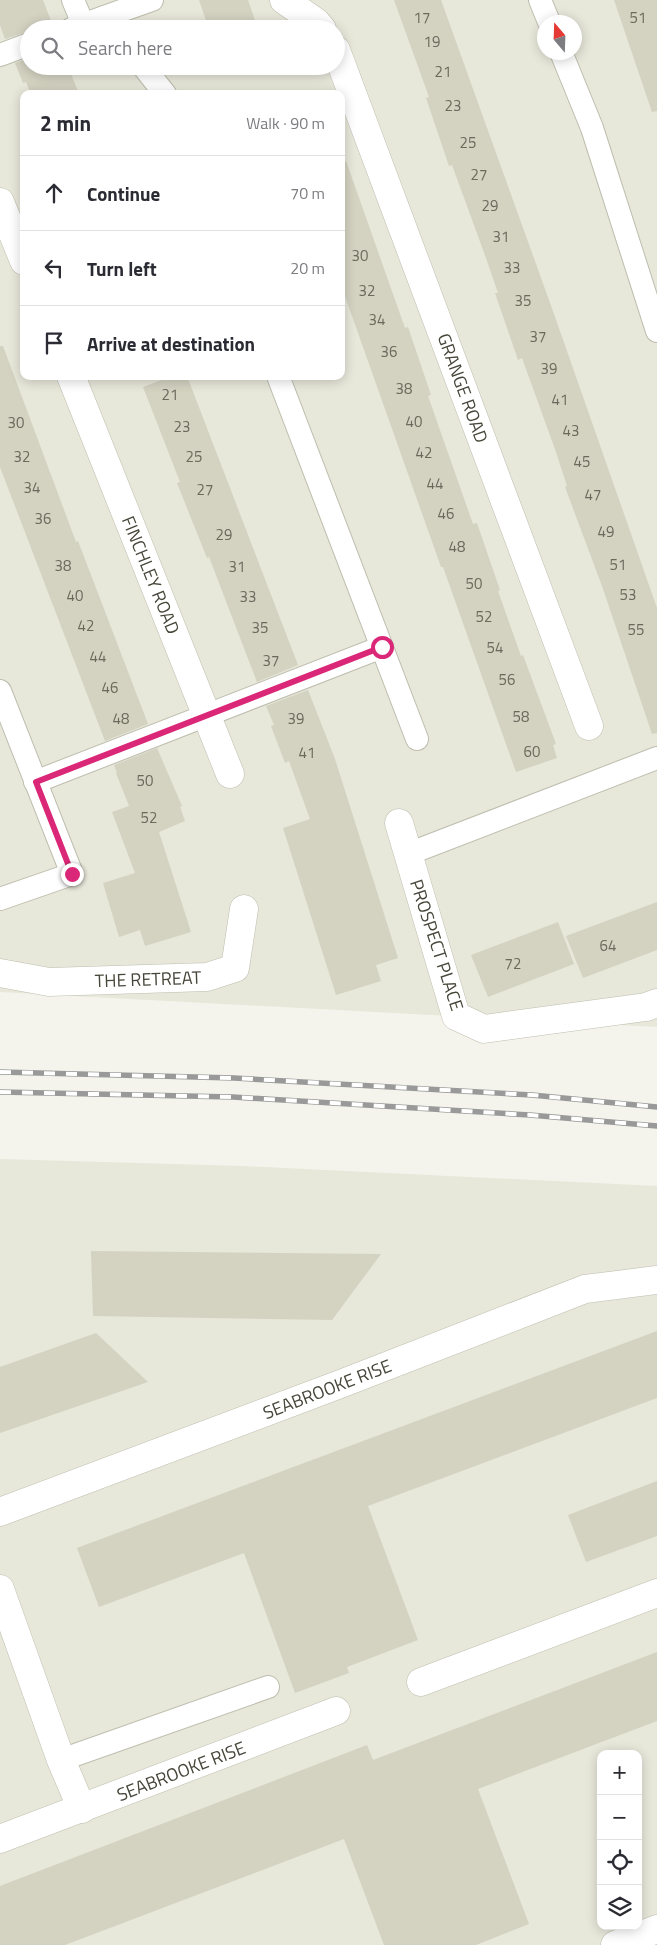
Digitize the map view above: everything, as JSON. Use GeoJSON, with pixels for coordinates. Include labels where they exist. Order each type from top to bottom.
{"type":"FeatureCollection","features":[{"type":"Feature","properties":{"kind":"street"},"geometry":{"type":"LineString","coordinates":[[284,0],[313,20]]}},
{"type":"Feature","properties":{"kind":"street","name":"GRANGE ROAD"},"geometry":{"type":"LineString","coordinates":[[345,74],[589,726]]}},
{"type":"Feature","properties":{"kind":"street"},"geometry":{"type":"LineString","coordinates":[[0,202],[20,251]]}},
{"type":"Feature","properties":{"kind":"street","name":"FINCHLEY ROAD"},"geometry":{"type":"LineString","coordinates":[[72,380],[208,714],[230,774]]}},
{"type":"Feature","properties":{"kind":"street","name":"PROSPECT PLACE"},"geometry":{"type":"LineString","coordinates":[[399,823],[456,1016],[484,1029],[646,1007],[657,1002]]}},
{"type":"Feature","properties":{"kind":"street","name":"THE RETREAT"},"geometry":{"type":"LineString","coordinates":[[0,973],[49,982],[207,977],[235,968],[244,909]]}},
{"type":"Feature","properties":{"kind":"street","name":"SEABROOKE RISE"},"geometry":{"type":"LineString","coordinates":[[0,1512],[343,1383],[585,1288],[657,1280]]}},
{"type":"Feature","properties":{"kind":"street"},"geometry":{"type":"LineString","coordinates":[[0,1589],[61,1760],[82,1809]]}},
{"type":"Feature","properties":{"kind":"street"},"geometry":{"type":"LineString","coordinates":[[421,1682],[657,1593]]}},
{"type":"Feature","properties":{"kind":"street","name":"SEABROOKE RISE"},"geometry":{"type":"LineString","coordinates":[[0,1839],[336,1711]]}},
{"type":"Feature","properties":{"kind":"street"},"geometry":{"type":"LineString","coordinates":[[616,1945],[657,1929]]}},
{"type":"Feature","properties":{"kind":"lane"},"geometry":{"type":"LineString","coordinates":[[73,0],[89,20]]}},
{"type":"Feature","properties":{"kind":"lane"},"geometry":{"type":"LineString","coordinates":[[105,20],[152,0]]}},
{"type":"Feature","properties":{"kind":"lane"},"geometry":{"type":"LineString","coordinates":[[540,0],[546,15]]}},
{"type":"Feature","properties":{"kind":"lane"},"geometry":{"type":"LineString","coordinates":[[0,55],[20,47]]}},
{"type":"Feature","properties":{"kind":"lane"},"geometry":{"type":"LineString","coordinates":[[564,60],[592,128],[657,331]]}},
{"type":"Feature","properties":{"kind":"lane"},"geometry":{"type":"LineString","coordinates":[[150,75],[162,90]]}},
{"type":"Feature","properties":{"kind":"lane"},"geometry":{"type":"LineString","coordinates":[[280,380],[417,739]]}},
{"type":"Feature","properties":{"kind":"lane"},"geometry":{"type":"LineString","coordinates":[[36,782],[382,647]]}},
{"type":"Feature","properties":{"kind":"lane"},"geometry":{"type":"LineString","coordinates":[[0,691],[72,874],[0,899]]}},
{"type":"Feature","properties":{"kind":"lane"},"geometry":{"type":"LineString","coordinates":[[408,854],[657,758]]}},
{"type":"Feature","properties":{"kind":"lane"},"geometry":{"type":"LineString","coordinates":[[61,1760],[268,1687]]}},
{"type":"Feature","properties":{"kind":"shaded area"},"geometry":{"type":"Polygon","coordinates":[[[0,0],[657,0],[657,1027],[0,992],[0,0]]]}},
{"type":"Feature","properties":{"kind":"shaded area"},"geometry":{"type":"Polygon","coordinates":[[[0,1159],[242,1166],[657,1186],[657,1945],[0,1945],[0,1159]]]}},
{"type":"Feature","properties":{"kind":"building"},"geometry":{"type":"Polygon","coordinates":[[[0,0],[43,0],[51,20],[20,20],[20,34],[5,39],[0,25],[0,0]]]}},
{"type":"Feature","properties":{"kind":"building"},"geometry":{"type":"Polygon","coordinates":[[[199,0],[248,0],[255,20],[206,20],[199,0]]]}},
{"type":"Feature","properties":{"kind":"building"},"geometry":{"type":"Polygon","coordinates":[[[394,0],[441,0],[554,314],[657,608],[657,733],[652,734],[602,586],[565,487],[567,486],[556,452],[522,358],[518,360],[495,293],[498,293],[486,258],[452,165],[449,166],[426,98],[429,97],[394,0]]]}},
{"type":"Feature","properties":{"kind":"building"},"geometry":{"type":"Polygon","coordinates":[[[614,0],[657,0],[657,111],[652,112],[614,0]]]}},
{"type":"Feature","properties":{"kind":"building"},"geometry":{"type":"Polygon","coordinates":[[[20,61],[20,75],[72,75],[77,90],[29,90],[26,82],[23,83],[15,63],[20,61]]]}},
{"type":"Feature","properties":{"kind":"building"},"geometry":{"type":"Polygon","coordinates":[[[345,161],[405,328],[408,327],[431,395],[428,396],[473,524],[477,523],[521,656],[523,655],[556,744],[553,745],[557,758],[516,772],[345,296],[345,161]]]}},
{"type":"Feature","properties":{"kind":"building"},"geometry":{"type":"Polygon","coordinates":[[[0,346],[3,346],[76,542],[78,541],[148,724],[105,741],[0,467],[0,346]]]}},
{"type":"Feature","properties":{"kind":"building"},"geometry":{"type":"Polygon","coordinates":[[[161,380],[189,380],[298,665],[257,682],[209,557],[207,558],[177,483],[180,482],[143,387],[161,380]]]}},
{"type":"Feature","properties":{"kind":"building"},"geometry":{"type":"Polygon","coordinates":[[[308,690],[335,759],[398,958],[376,965],[381,981],[336,995],[283,828],[310,819],[289,761],[285,763],[271,726],[274,725],[266,706],[308,690]]]}},
{"type":"Feature","properties":{"kind":"building"},"geometry":{"type":"Polygon","coordinates":[[[157,748],[182,806],[180,807],[185,821],[159,832],[191,932],[145,946],[140,930],[119,937],[103,883],[135,873],[112,812],[129,806],[114,765],[157,748]]]}},
{"type":"Feature","properties":{"kind":"building"},"geometry":{"type":"Polygon","coordinates":[[[657,902],[657,950],[583,978],[566,936],[657,902]]]}},
{"type":"Feature","properties":{"kind":"building"},"geometry":{"type":"Polygon","coordinates":[[[558,922],[574,964],[488,997],[471,955],[558,922]]]}},
{"type":"Feature","properties":{"kind":"building"},"geometry":{"type":"Polygon","coordinates":[[[91,1251],[381,1254],[332,1320],[93,1316],[91,1251]]]}},
{"type":"Feature","properties":{"kind":"building"},"geometry":{"type":"Polygon","coordinates":[[[657,1331],[657,1398],[368,1506],[418,1640],[347,1667],[349,1673],[295,1693],[244,1553],[99,1607],[77,1548],[657,1331]]]}},
{"type":"Feature","properties":{"kind":"building"},"geometry":{"type":"Polygon","coordinates":[[[96,1333],[148,1382],[0,1433],[0,1367],[96,1333]]]}},
{"type":"Feature","properties":{"kind":"building"},"geometry":{"type":"Polygon","coordinates":[[[657,1481],[657,1536],[586,1562],[568,1515],[657,1481]]]}},
{"type":"Feature","properties":{"kind":"building"},"geometry":{"type":"Polygon","coordinates":[[[657,1652],[657,1721],[478,1789],[529,1924],[476,1945],[384,1945],[344,1839],[65,1945],[0,1945],[0,1886],[367,1745],[373,1760],[657,1652]]]}},
{"type":"Feature","properties":{"kind":"railway"},"geometry":{"type":"LineString","coordinates":[[0,1072],[234,1078],[532,1095],[657,1107]]}},
{"type":"Feature","properties":{"kind":"railway"},"geometry":{"type":"LineString","coordinates":[[0,1092],[233,1097],[530,1115],[657,1126]]}},
{"type":"Feature","properties":{"kind":"route"},"geometry":{"type":"LineString","coordinates":[[72,874],[36,782],[382,647]]}}]}
